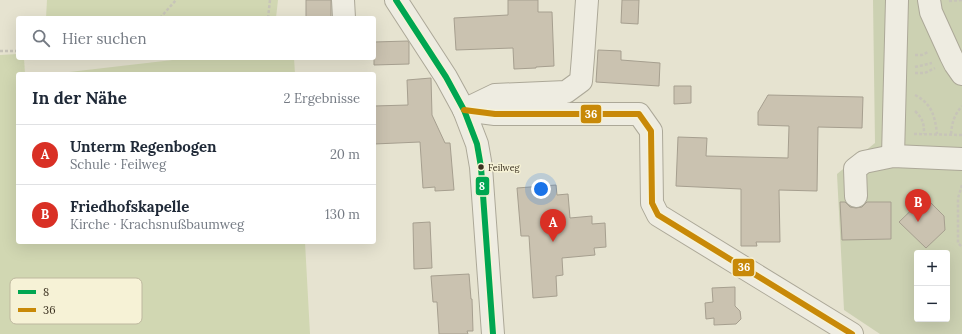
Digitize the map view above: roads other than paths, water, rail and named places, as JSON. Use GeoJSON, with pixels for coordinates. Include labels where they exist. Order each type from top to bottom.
{"type":"FeatureCollection","features":[{"type":"Feature","properties":{"kind":"street"},"geometry":{"type":"LineString","coordinates":[[343,0],[344,16]]}},
{"type":"Feature","properties":{"kind":"street"},"geometry":{"type":"LineString","coordinates":[[396,0],[446,77],[464,110],[477,144],[481,167],[493,334]]}},
{"type":"Feature","properties":{"kind":"street"},"geometry":{"type":"LineString","coordinates":[[464,110],[495,95],[566,92],[581,82],[587,0]]}},
{"type":"Feature","properties":{"kind":"street"},"geometry":{"type":"LineString","coordinates":[[893,156],[896,0]]}},
{"type":"Feature","properties":{"kind":"street"},"geometry":{"type":"LineString","coordinates":[[928,0],[931,12],[952,56]]}},
{"type":"Feature","properties":{"kind":"street"},"geometry":{"type":"LineString","coordinates":[[464,110],[495,114],[639,114],[651,131],[652,203],[658,215],[852,334]]}},
{"type":"Feature","properties":{"kind":"street"},"geometry":{"type":"LineString","coordinates":[[856,196],[855,169],[864,162],[893,156],[962,158]]}},
{"type":"Feature","properties":{"kind":"place","name":"Feilweg"},"geometry":{"type":"Point","coordinates":[481,167]}},
{"type":"Feature","properties":{"kind":"place","name":"Friedhofskapelle"},"geometry":{"type":"Point","coordinates":[918,222]}},
{"type":"Feature","properties":{"kind":"place","name":"Unterm Regenbogen"},"geometry":{"type":"Point","coordinates":[553,242]}}]}
